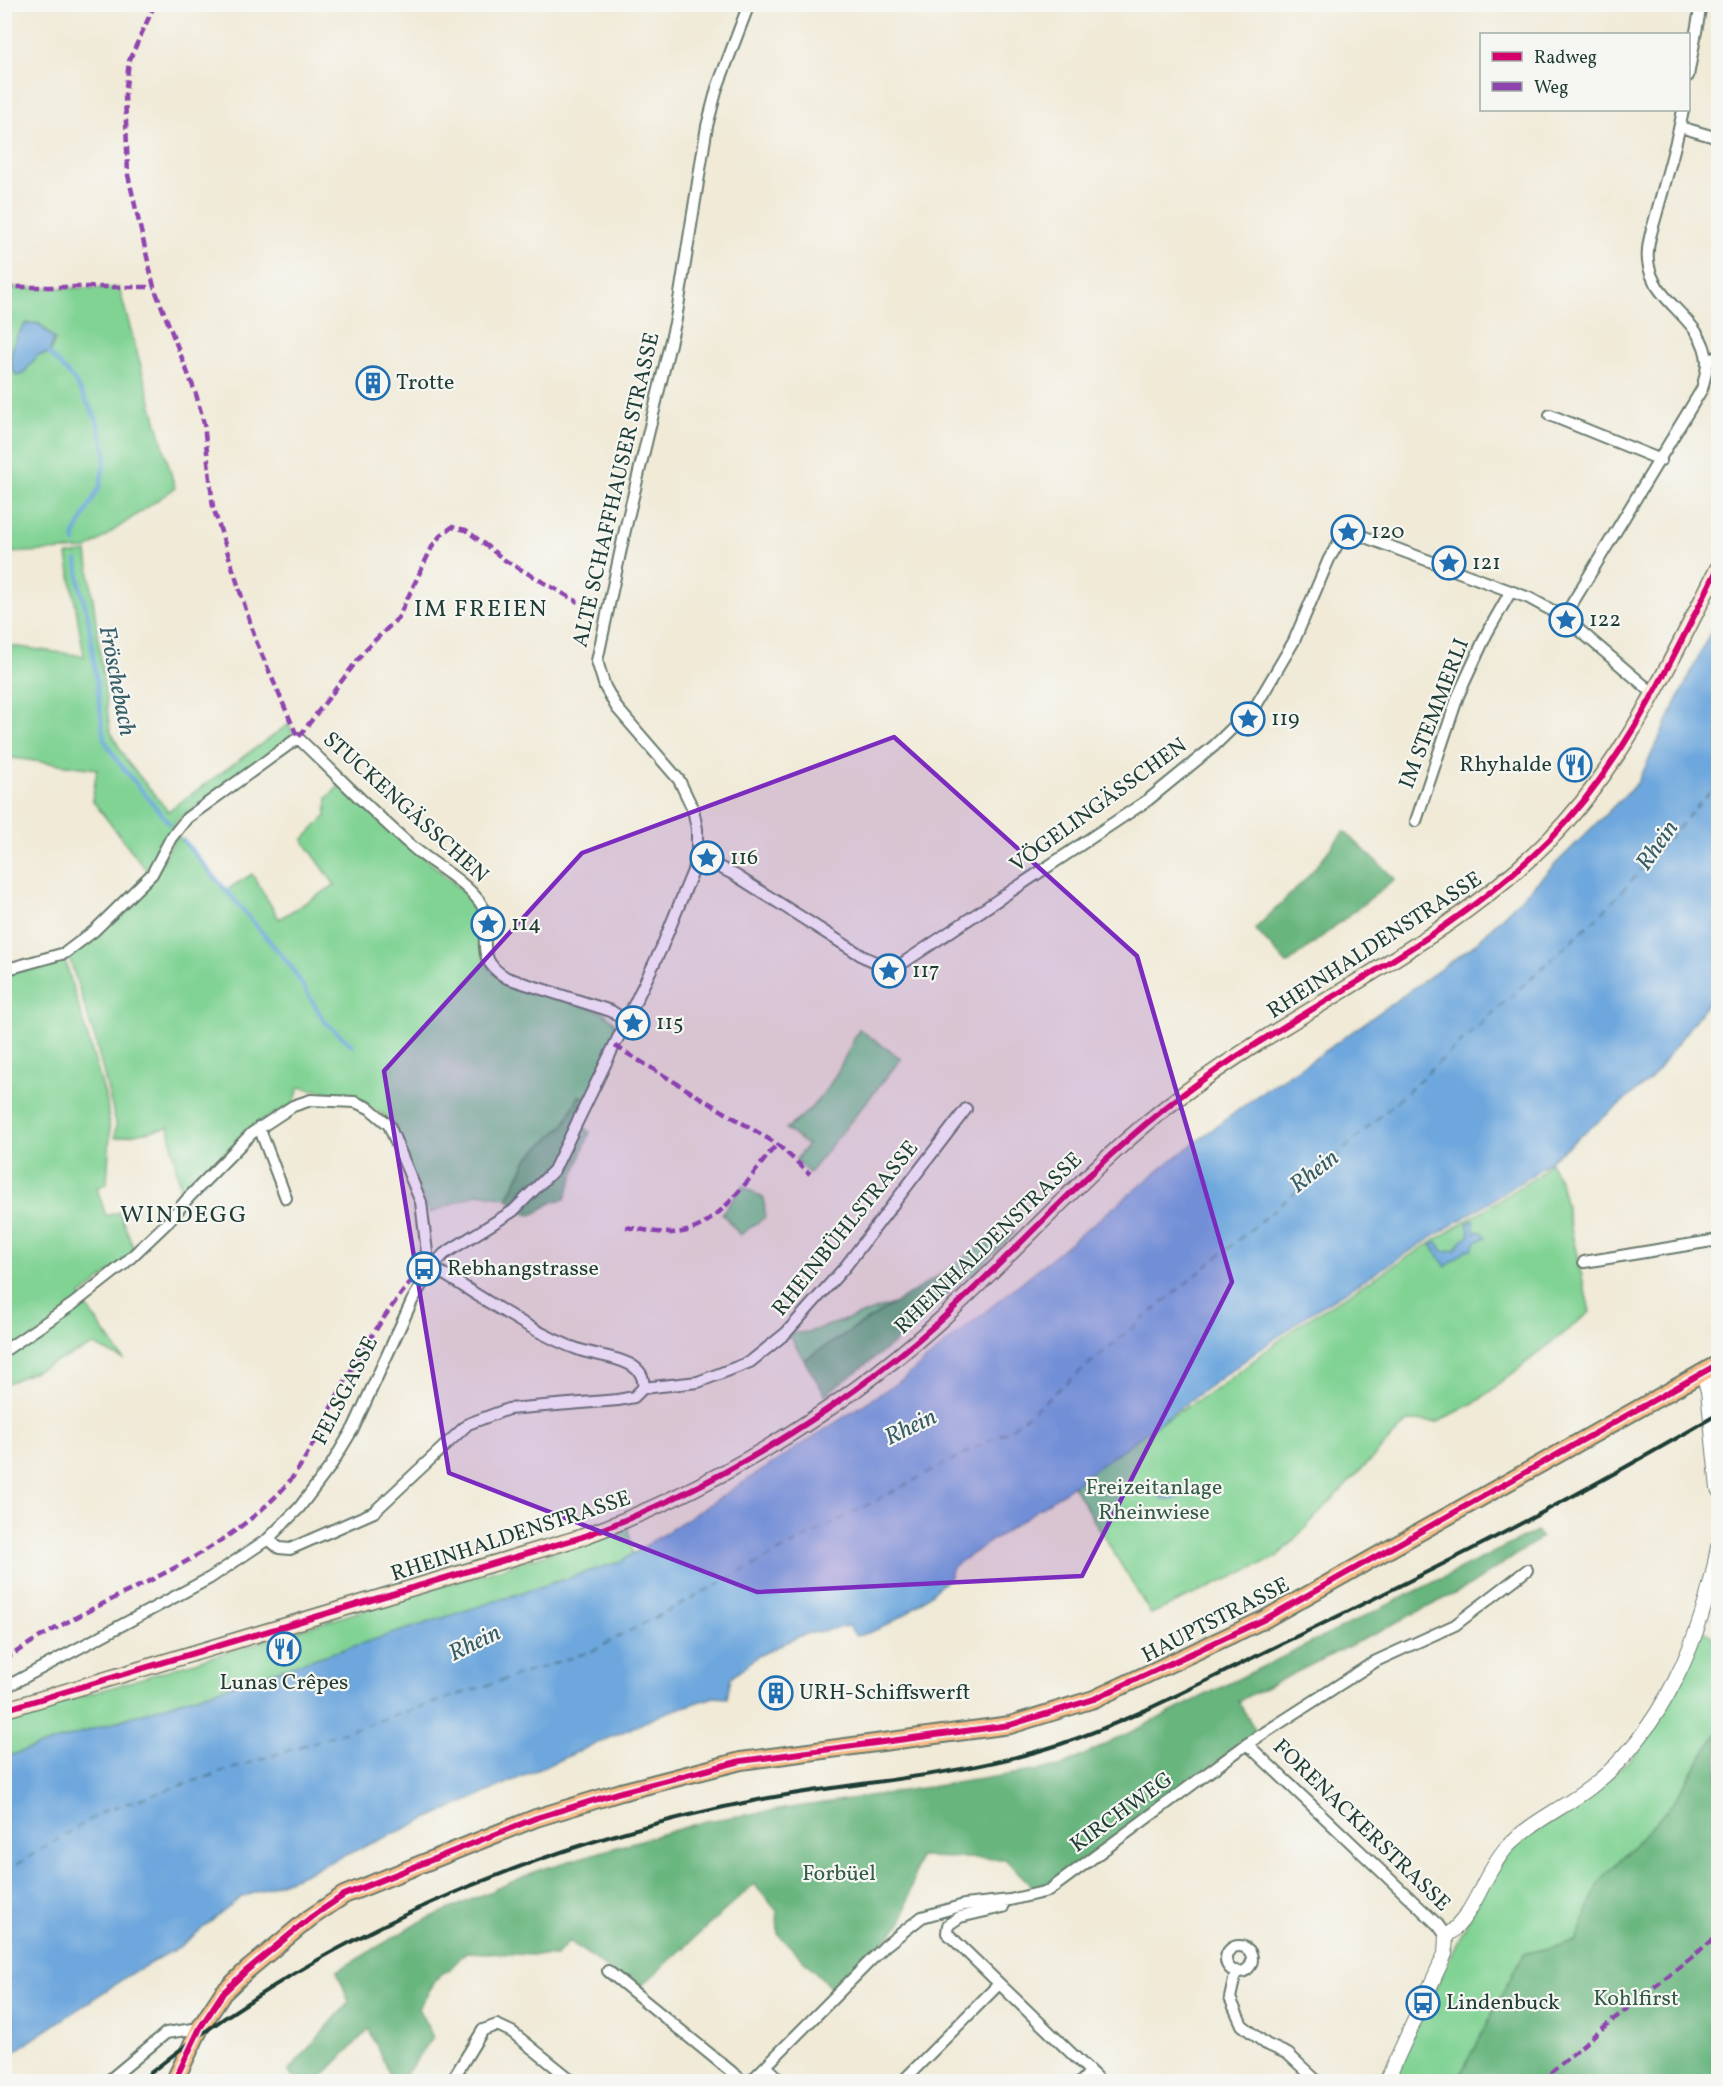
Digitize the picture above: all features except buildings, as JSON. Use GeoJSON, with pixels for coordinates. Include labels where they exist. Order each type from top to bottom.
{"type":"FeatureCollection","features":[{"type":"Feature","properties":{"kind":"main road","name":"RHEINHALDENSTRASSE"},"geometry":{"type":"LineString","coordinates":[[4,1710],[582,1537],[669,1500],[767,1446],[822,1412],[931,1329],[1135,1131],[1212,1073],[1442,927],[1493,891],[1550,839],[1586,798],[1652,698],[1719,568]]}},
{"type":"Feature","properties":{"kind":"main road","name":"HAUPTSTRASSE"},"geometry":{"type":"LineString","coordinates":[[174,2082],[212,2008],[246,1971],[310,1918],[344,1895],[536,1818],[682,1776],[741,1761],[1010,1725],[1094,1699],[1265,1618],[1719,1364]]}},
{"type":"Feature","properties":{"kind":"street","name":"ALTE SCHAFFHAUSER STRASSE"},"geometry":{"type":"LineString","coordinates":[[625,1020],[661,949],[697,861],[697,830],[693,809],[679,780],[617,708],[605,687],[597,661],[625,530],[676,319],[707,126],[717,88],[749,4]]}},
{"type":"Feature","properties":{"kind":"street"},"geometry":{"type":"LineString","coordinates":[[1690,70],[1701,4]]}},
{"type":"Feature","properties":{"kind":"street"},"geometry":{"type":"LineString","coordinates":[[1564,617],[1702,389],[1707,363],[1698,336],[1661,293],[1652,278],[1648,260],[1650,237],[1683,111]]}},
{"type":"Feature","properties":{"kind":"street"},"geometry":{"type":"LineString","coordinates":[[1680,127],[1719,138]]}},
{"type":"Feature","properties":{"kind":"street"},"geometry":{"type":"LineString","coordinates":[[1707,363],[1719,356]]}},
{"type":"Feature","properties":{"kind":"street"},"geometry":{"type":"LineString","coordinates":[[1550,415],[1661,460]]}},
{"type":"Feature","properties":{"kind":"street","name":"VÖGELINGÄSSCHEN"},"geometry":{"type":"LineString","coordinates":[[697,861],[719,867],[735,875],[864,957],[885,966],[900,965],[1148,800],[1214,746],[1257,704],[1294,641],[1329,559],[1346,530],[1511,591],[1564,617],[1652,698]]}},
{"type":"Feature","properties":{"kind":"street","name":"IM STEMMERLI"},"geometry":{"type":"LineString","coordinates":[[1416,821],[1458,696],[1511,591]]}},
{"type":"Feature","properties":{"kind":"street","name":"STUCKENGÄSSCHEN"},"geometry":{"type":"LineString","coordinates":[[4,970],[65,953],[94,931],[153,874],[171,838],[187,818],[298,738],[414,848],[472,893],[482,904],[486,954],[493,970],[507,978],[611,1011],[625,1020]]}},
{"type":"Feature","properties":{"kind":"street","name":"FELSGASSE"},"geometry":{"type":"LineString","coordinates":[[4,1688],[210,1578],[268,1539],[299,1508],[330,1467],[354,1427],[412,1301],[432,1267],[444,1254],[513,1211],[555,1170],[615,1046],[625,1020]]}},
{"type":"Feature","properties":{"kind":"street"},"geometry":{"type":"LineString","coordinates":[[4,1351],[73,1304],[124,1264],[259,1127],[293,1106],[311,1100],[355,1102],[377,1114],[389,1125],[421,1202],[428,1261],[432,1267],[555,1340],[580,1351],[633,1366],[642,1375],[643,1388]]}},
{"type":"Feature","properties":{"kind":"street","name":"RHEINBÜHLSTRASSE"},"geometry":{"type":"LineString","coordinates":[[268,1539],[279,1548],[290,1550],[374,1512],[468,1424],[508,1409],[634,1397],[643,1388],[698,1382],[750,1362],[786,1334],[845,1267],[966,1109]]}},
{"type":"Feature","properties":{"kind":"street"},"geometry":{"type":"LineString","coordinates":[[259,1127],[286,1198]]}},
{"type":"Feature","properties":{"kind":"street"},"geometry":{"type":"LineString","coordinates":[[1584,1262],[1719,1240]]}},
{"type":"Feature","properties":{"kind":"street"},"geometry":{"type":"LineString","coordinates":[[1703,1374],[1708,1391],[1719,1489]]}},
{"type":"Feature","properties":{"kind":"street"},"geometry":{"type":"LineString","coordinates":[[1386,2082],[1445,1954],[1446,1936],[1465,1920],[1484,1880],[1506,1848],[1528,1828],[1593,1785],[1632,1747],[1655,1718],[1685,1660],[1710,1584],[1719,1547]]}},
{"type":"Feature","properties":{"kind":"street","name":"KIRCHWEG"},"geometry":{"type":"LineString","coordinates":[[750,2082],[904,1929],[937,1911],[1037,1895],[1055,1886],[1247,1744],[1376,1661],[1455,1625],[1527,1570]]}},
{"type":"Feature","properties":{"kind":"street","name":"FORENACKERSTRASSE"},"geometry":{"type":"LineString","coordinates":[[1247,1744],[1438,1925],[1446,1936]]}},
{"type":"Feature","properties":{"kind":"street"},"geometry":{"type":"LineString","coordinates":[[1010,1900],[1003,1907],[960,1917],[947,1929],[951,1940],[1101,2082]]}},
{"type":"Feature","properties":{"kind":"street"},"geometry":{"type":"LineString","coordinates":[[608,1971],[744,2082]]}},
{"type":"Feature","properties":{"kind":"street"},"geometry":{"type":"LineString","coordinates":[[1236,1971],[1230,1998],[1242,2025],[1266,2044],[1288,2055],[1318,2082]]}},
{"type":"Feature","properties":{"kind":"street"},"geometry":{"type":"LineString","coordinates":[[902,2082],[998,1985]]}},
{"type":"Feature","properties":{"kind":"street"},"geometry":{"type":"LineString","coordinates":[[451,2082],[483,2030],[497,2025],[512,2032],[574,2082]]}},
{"type":"Feature","properties":{"kind":"street"},"geometry":{"type":"LineString","coordinates":[[107,2082],[166,2033],[200,2028]]}},
{"type":"Feature","properties":{"kind":"street"},"geometry":{"type":"LineString","coordinates":[[766,2066],[783,2082]]}},
{"type":"Feature","properties":{"kind":"street"},"geometry":{"type":"LineString","coordinates":[[1081,2082],[1090,2072]]}},
{"type":"Feature","properties":{"kind":"highlighted area"},"geometry":{"type":"Polygon","coordinates":[[[894,737],[1137,956],[1232,1282],[1082,1576],[757,1592],[449,1473],[384,1071],[582,853],[894,737]]]}},
{"type":"Feature","properties":{"kind":"green space"},"geometry":{"type":"Polygon","coordinates":[[[6,288],[119,288],[175,488],[87,549],[5,553],[6,288]],[[26,323],[14,342],[11,363],[17,376],[22,374],[37,355],[50,354],[55,339],[39,323],[26,323]]]}},
{"type":"Feature","properties":{"kind":"green space"},"geometry":{"type":"Polygon","coordinates":[[[87,552],[110,730],[126,760],[168,811],[289,724],[293,736],[176,821],[148,872],[92,800],[97,769],[5,757],[5,645],[84,656],[67,555],[87,552]]]}},
{"type":"Feature","properties":{"kind":"green space"},"geometry":{"type":"Polygon","coordinates":[[[341,784],[476,903],[481,925],[483,955],[492,972],[502,980],[603,1012],[614,1022],[616,1034],[586,1098],[579,1096],[564,1125],[528,1158],[507,1198],[479,1193],[429,1213],[387,1117],[355,1097],[299,1087],[294,1104],[254,1125],[182,1199],[169,1127],[115,1138],[116,1123],[95,1039],[68,954],[134,899],[154,877],[177,835],[225,891],[252,874],[279,919],[335,885],[303,840],[326,816],[327,798],[341,784]]]}},
{"type":"Feature","properties":{"kind":"green space"},"geometry":{"type":"Polygon","coordinates":[[[1344,831],[1395,879],[1287,964],[1255,929],[1306,879],[1344,831]]]}},
{"type":"Feature","properties":{"kind":"green space"},"geometry":{"type":"Polygon","coordinates":[[[64,957],[107,1102],[110,1132],[107,1183],[97,1188],[106,1216],[119,1212],[135,1251],[80,1297],[124,1360],[94,1345],[5,1384],[5,974],[64,957]]]}},
{"type":"Feature","properties":{"kind":"green space"},"geometry":{"type":"Polygon","coordinates":[[[859,1029],[901,1059],[809,1173],[796,1160],[807,1145],[786,1129],[811,1108],[830,1085],[859,1029]]]}},
{"type":"Feature","properties":{"kind":"green space"},"geometry":{"type":"Polygon","coordinates":[[[579,1096],[586,1098],[575,1121],[590,1132],[565,1199],[555,1201],[531,1215],[525,1214],[508,1198],[528,1158],[564,1125],[579,1096]]]}},
{"type":"Feature","properties":{"kind":"green space","name":"Freizeitanlage Rheinwiese"},"geometry":{"type":"Polygon","coordinates":[[[1550,1162],[1560,1181],[1590,1312],[1479,1400],[1438,1422],[1408,1421],[1277,1557],[1151,1614],[1072,1484],[1151,1428],[1218,1388],[1300,1324],[1538,1176],[1550,1162]]]}},
{"type":"Feature","properties":{"kind":"green space"},"geometry":{"type":"Polygon","coordinates":[[[743,1186],[764,1199],[765,1217],[740,1235],[722,1213],[743,1186]]]}},
{"type":"Feature","properties":{"kind":"green space"},"geometry":{"type":"Polygon","coordinates":[[[1016,1231],[971,1276],[966,1276],[957,1285],[947,1270],[979,1247],[1016,1231]]]}},
{"type":"Feature","properties":{"kind":"green space"},"geometry":{"type":"Polygon","coordinates":[[[948,1270],[957,1285],[893,1344],[825,1395],[804,1360],[948,1270]]]}},
{"type":"Feature","properties":{"kind":"green space"},"geometry":{"type":"Polygon","coordinates":[[[893,1304],[804,1360],[789,1334],[809,1332],[893,1304]]]}},
{"type":"Feature","properties":{"kind":"green space"},"geometry":{"type":"Polygon","coordinates":[[[628,1525],[633,1556],[622,1561],[5,1757],[5,1720],[551,1553],[628,1525]]]}},
{"type":"Feature","properties":{"kind":"green space","name":"Forbüel"},"geometry":{"type":"Polygon","coordinates":[[[1537,1531],[1541,1538],[1468,1587],[1238,1701],[1257,1733],[1038,1892],[1005,1859],[919,1857],[902,1923],[834,1991],[778,1934],[777,1911],[754,1884],[637,1990],[569,1941],[556,1956],[466,1952],[449,1970],[440,1974],[418,2008],[433,2037],[401,2081],[392,2081],[369,2029],[318,2081],[297,2081],[288,2072],[349,2002],[337,1971],[418,1923],[539,1870],[706,1821],[1060,1767],[1537,1531]]]}},
{"type":"Feature","properties":{"kind":"green space"},"geometry":{"type":"Polygon","coordinates":[[[1700,1628],[1718,1641],[1718,1731],[1673,1804],[1598,1883],[1576,1942],[1523,1954],[1457,2081],[1390,2082],[1489,1877],[1517,1842],[1574,1806],[1635,1755],[1679,1684],[1700,1628]]]}},
{"type":"Feature","properties":{"kind":"green space","name":"Kohlfirst"},"geometry":{"type":"Polygon","coordinates":[[[1718,1731],[1718,2081],[1457,2081],[1523,1954],[1576,1942],[1598,1883],[1673,1804],[1718,1731]]]}},
{"type":"Feature","properties":{"kind":"water"},"geometry":{"type":"Polygon","coordinates":[[[26,324],[39,324],[54,339],[49,353],[38,355],[23,374],[17,376],[13,370],[12,349],[26,324]]]}},
{"type":"Feature","properties":{"kind":"water","name":"Rhein"},"geometry":{"type":"Polygon","coordinates":[[[1718,616],[1718,989],[1651,1079],[1531,1176],[1306,1316],[1061,1494],[951,1568],[950,1577],[895,1621],[856,1636],[848,1626],[802,1635],[758,1656],[731,1678],[727,1698],[714,1697],[665,1713],[296,1877],[240,1898],[181,1946],[129,1975],[5,2058],[5,1757],[622,1561],[903,1379],[1164,1166],[1262,1092],[1314,1059],[1474,945],[1638,782],[1718,616]]]}},
{"type":"Feature","properties":{"kind":"water"},"geometry":{"type":"Polygon","coordinates":[[[1473,1220],[1475,1233],[1480,1231],[1486,1237],[1476,1242],[1472,1249],[1466,1250],[1446,1267],[1431,1245],[1437,1242],[1443,1251],[1455,1250],[1464,1238],[1470,1235],[1467,1223],[1473,1220]]]}},
{"type":"Feature","properties":{"kind":"water"},"geometry":{"type":"Polygon","coordinates":[[[1171,1483],[1185,1491],[1180,1497],[1174,1499],[1160,1498],[1156,1490],[1162,1485],[1171,1483]]]}},
{"type":"Feature","properties":{"kind":"waterway","name":"Fröschebach"},"geometry":{"type":"LineString","coordinates":[[49,353],[74,380],[96,418],[106,453],[100,486],[74,535],[75,543]]}},
{"type":"Feature","properties":{"kind":"waterway","name":"Fröschebach"},"geometry":{"type":"LineString","coordinates":[[77,560],[80,587],[88,616],[104,739],[118,762],[170,824]]}},
{"type":"Feature","properties":{"kind":"waterway","name":"Fröschebach"},"geometry":{"type":"LineString","coordinates":[[183,840],[290,965],[325,1022],[353,1046]]}},
{"type":"Feature","properties":{"kind":"ferry route"},"geometry":{"type":"LineString","coordinates":[[4,1872],[106,1810],[592,1651],[1011,1429],[1315,1176],[1605,910],[1718,783]]}},
{"type":"Feature","properties":{"kind":"railway"},"geometry":{"type":"LineString","coordinates":[[139,2082],[208,2030],[279,1983],[354,1940],[431,1903],[511,1870],[592,1842],[674,1819],[796,1793],[984,1764],[1021,1756],[1087,1735],[1174,1697],[1451,1560],[1559,1504],[1718,1414]]}},
{"type":"Feature","properties":{"kind":"marked path"},"geometry":{"type":"LineString","coordinates":[[155,4],[129,61],[125,95],[128,175],[154,287],[196,394],[204,424],[213,507],[256,641],[298,738],[366,649],[398,618],[433,545],[452,527],[466,530],[506,561],[578,602]]}},
{"type":"Feature","properties":{"kind":"marked path"},"geometry":{"type":"LineString","coordinates":[[4,287],[154,287]]}},
{"type":"Feature","properties":{"kind":"marked path"},"geometry":{"type":"LineString","coordinates":[[615,1046],[777,1144],[810,1174]]}},
{"type":"Feature","properties":{"kind":"marked path"},"geometry":{"type":"LineString","coordinates":[[626,1227],[672,1233],[700,1226],[725,1207],[777,1144]]}},
{"type":"Feature","properties":{"kind":"marked path"},"geometry":{"type":"LineString","coordinates":[[4,1660],[45,1634],[201,1553],[229,1535],[282,1490],[304,1459],[365,1347],[400,1295],[428,1261]]}},
{"type":"Feature","properties":{"kind":"marked path"},"geometry":{"type":"LineString","coordinates":[[1540,2082],[1599,2031],[1718,1936]]}},
{"type":"Feature","properties":{"kind":"cycle path"},"geometry":{"type":"LineString","coordinates":[[4,1710],[582,1537],[676,1497],[768,1448],[812,1420],[895,1359],[934,1326],[1119,1147],[1186,1092],[1278,1030],[1420,943],[1508,877],[1549,840],[1601,778],[1623,745],[1663,676],[1718,568]]}},
{"type":"Feature","properties":{"kind":"cycle path"},"geometry":{"type":"LineString","coordinates":[[174,2082],[200,2028],[223,1993],[310,1918],[344,1895],[536,1818],[621,1792],[741,1761],[1010,1725],[1094,1699],[1265,1619],[1718,1364]]}},
{"type":"Feature","properties":{"kind":"place","name":"Trotte"},"geometry":{"type":"Point","coordinates":[373,383]}},
{"type":"Feature","properties":{"kind":"place","name":"120"},"geometry":{"type":"Point","coordinates":[1348,532]}},
{"type":"Feature","properties":{"kind":"place","name":"121"},"geometry":{"type":"Point","coordinates":[1449,563]}},
{"type":"Feature","properties":{"kind":"place","name":"122"},"geometry":{"type":"Point","coordinates":[1566,620]}},
{"type":"Feature","properties":{"kind":"place","name":"119"},"geometry":{"type":"Point","coordinates":[1248,719]}},
{"type":"Feature","properties":{"kind":"place","name":"Rhyhalde"},"geometry":{"type":"Point","coordinates":[1575,765]}},
{"type":"Feature","properties":{"kind":"place","name":"116"},"geometry":{"type":"Point","coordinates":[707,858]}},
{"type":"Feature","properties":{"kind":"place","name":"114"},"geometry":{"type":"Point","coordinates":[488,924]}},
{"type":"Feature","properties":{"kind":"place","name":"117"},"geometry":{"type":"Point","coordinates":[889,971]}},
{"type":"Feature","properties":{"kind":"place","name":"115"},"geometry":{"type":"Point","coordinates":[633,1023]}},
{"type":"Feature","properties":{"kind":"place","name":"Rebhangstrasse"},"geometry":{"type":"Point","coordinates":[424,1269]}},
{"type":"Feature","properties":{"kind":"place","name":"Lunas Crêpes"},"geometry":{"type":"Point","coordinates":[284,1649]}},
{"type":"Feature","properties":{"kind":"place","name":"URH-Schiffswerft"},"geometry":{"type":"Point","coordinates":[776,1693]}},
{"type":"Feature","properties":{"kind":"place","name":"Lindenbuck"},"geometry":{"type":"Point","coordinates":[1423,2003]}},
{"type":"Feature","properties":{"kind":"district","name":"IM FREIEN"},"geometry":{"type":"Point","coordinates":[481,610]}},
{"type":"Feature","properties":{"kind":"district","name":"WINDEGG"},"geometry":{"type":"Point","coordinates":[184,1216]}}]}
